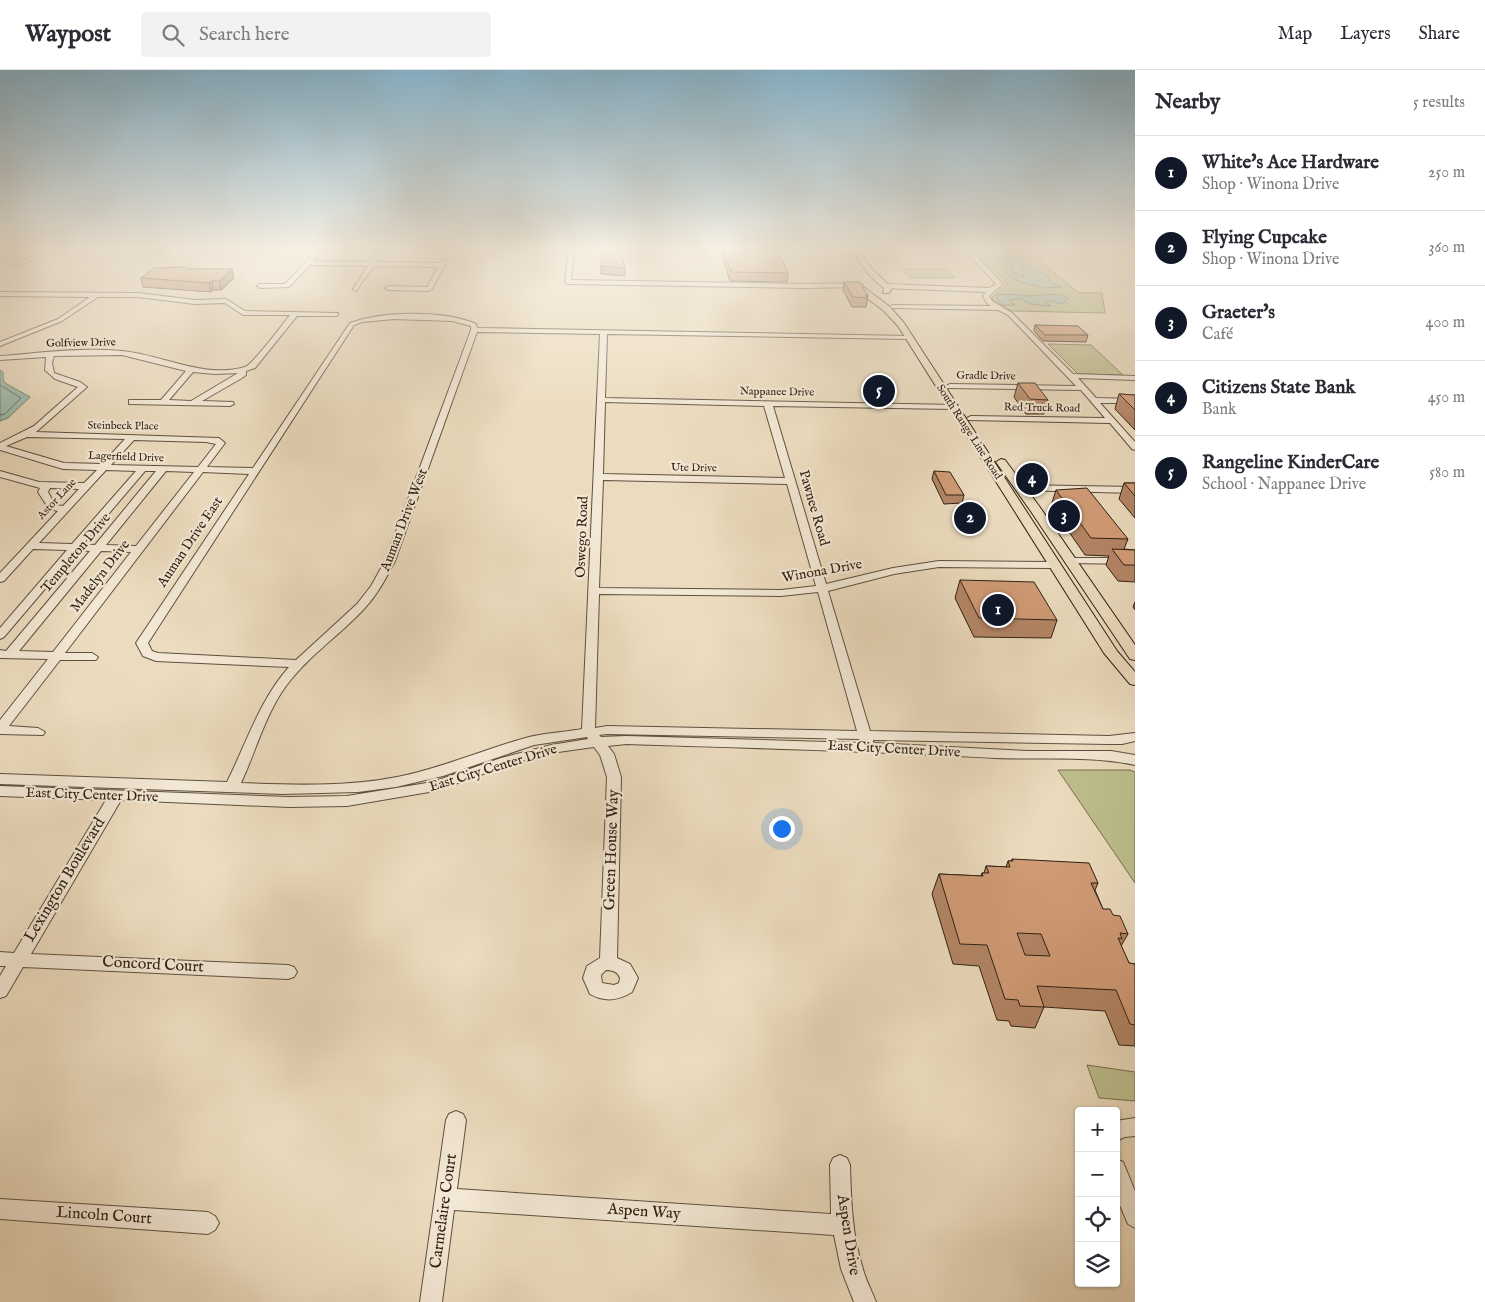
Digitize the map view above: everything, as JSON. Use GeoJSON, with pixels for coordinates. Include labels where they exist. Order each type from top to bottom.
{"type":"FeatureCollection","features":[{"type":"Feature","properties":{"kind":"main road","name":"South Range Line Road"},"geometry":{"type":"LineString","coordinates":[[882,304],[891,312],[1111,653],[1135,681]]}},
{"type":"Feature","properties":{"kind":"main road","name":"South Range Line Road"},"geometry":{"type":"LineString","coordinates":[[890,304],[903,318],[1072,561],[1135,656]]}},
{"type":"Feature","properties":{"kind":"street"},"geometry":{"type":"LineString","coordinates":[[0,344],[60,320],[83,304]]}},
{"type":"Feature","properties":{"kind":"street"},"geometry":{"type":"LineString","coordinates":[[231,304],[243,312],[336,314]]}},
{"type":"Feature","properties":{"kind":"street"},"geometry":{"type":"LineString","coordinates":[[995,304],[1010,314],[1083,388],[1135,447]]}},
{"type":"Feature","properties":{"kind":"street"},"geometry":{"type":"LineString","coordinates":[[893,307],[1000,308]]}},
{"type":"Feature","properties":{"kind":"street"},"geometry":{"type":"LineString","coordinates":[[193,403],[239,376],[243,372],[242,369],[252,366],[295,314]]}},
{"type":"Feature","properties":{"kind":"street","name":"Auman Drive East"},"geometry":{"type":"LineString","coordinates":[[297,664],[156,657],[147,653],[143,648],[142,642],[354,323],[373,318],[450,318],[469,321],[474,324],[474,330]]}},
{"type":"Feature","properties":{"kind":"street"},"geometry":{"type":"LineString","coordinates":[[474,330],[907,338]]}},
{"type":"Feature","properties":{"kind":"street","name":"Auman Drive West"},"geometry":{"type":"LineString","coordinates":[[232,787],[274,694],[297,664],[359,607],[381,578],[390,561],[474,330]]}},
{"type":"Feature","properties":{"kind":"street","name":"Oswego Road"},"geometry":{"type":"LineString","coordinates":[[592,736],[594,590],[604,332]]}},
{"type":"Feature","properties":{"kind":"street"},"geometry":{"type":"LineString","coordinates":[[0,446],[37,428],[83,387],[58,378],[50,372],[47,364],[51,354]]}},
{"type":"Feature","properties":{"kind":"street","name":"Golfview Drive"},"geometry":{"type":"LineString","coordinates":[[0,358],[51,354],[122,354],[191,370],[210,372],[242,369]]}},
{"type":"Feature","properties":{"kind":"street"},"geometry":{"type":"LineString","coordinates":[[163,403],[191,370]]}},
{"type":"Feature","properties":{"kind":"street"},"geometry":{"type":"LineString","coordinates":[[1071,376],[1135,378]]}},
{"type":"Feature","properties":{"kind":"street","name":"Gradle Drive"},"geometry":{"type":"LineString","coordinates":[[950,386],[1083,388]]}},
{"type":"Feature","properties":{"kind":"street","name":"Nappanee Drive"},"geometry":{"type":"LineString","coordinates":[[602,400],[952,407]]}},
{"type":"Feature","properties":{"kind":"street"},"geometry":{"type":"LineString","coordinates":[[1093,400],[1135,401]]}},
{"type":"Feature","properties":{"kind":"street"},"geometry":{"type":"LineString","coordinates":[[132,402],[230,404]]}},
{"type":"Feature","properties":{"kind":"street","name":"Pawnee Road"},"geometry":{"type":"LineString","coordinates":[[768,404],[867,741]]}},
{"type":"Feature","properties":{"kind":"street","name":"Red Truck Road"},"geometry":{"type":"LineString","coordinates":[[971,418],[1113,421]]}},
{"type":"Feature","properties":{"kind":"street","name":"Steinbeck Place"},"geometry":{"type":"LineString","coordinates":[[27,434],[218,441]]}},
{"type":"Feature","properties":{"kind":"street","name":"Astor Lane"},"geometry":{"type":"LineString","coordinates":[[0,579],[132,438]]}},
{"type":"Feature","properties":{"kind":"street","name":"Madelyn Drive"},"geometry":{"type":"LineString","coordinates":[[0,730],[202,470],[219,447],[221,443],[218,441]]}},
{"type":"Feature","properties":{"kind":"street","name":"Lagerfield Drive"},"geometry":{"type":"LineString","coordinates":[[0,446],[64,466],[254,471]]}},
{"type":"Feature","properties":{"kind":"street","name":"Templeton Drive"},"geometry":{"type":"LineString","coordinates":[[0,635],[142,469]]}},
{"type":"Feature","properties":{"kind":"street","name":"Templeton Drive"},"geometry":{"type":"LineString","coordinates":[[5,654],[98,548],[163,469]]}},
{"type":"Feature","properties":{"kind":"street"},"geometry":{"type":"LineString","coordinates":[[0,474],[46,486],[86,486]]}},
{"type":"Feature","properties":{"kind":"street","name":"Ute Drive"},"geometry":{"type":"LineString","coordinates":[[598,477],[790,481]]}},
{"type":"Feature","properties":{"kind":"street"},"geometry":{"type":"LineString","coordinates":[[46,486],[43,492],[52,507],[66,509]]}},
{"type":"Feature","properties":{"kind":"street"},"geometry":{"type":"LineString","coordinates":[[1020,488],[1135,490]]}},
{"type":"Feature","properties":{"kind":"street"},"geometry":{"type":"LineString","coordinates":[[31,546],[140,549]]}},
{"type":"Feature","properties":{"kind":"street"},"geometry":{"type":"LineString","coordinates":[[1072,561],[1135,562]]}},
{"type":"Feature","properties":{"kind":"street","name":"Winona Drive"},"geometry":{"type":"LineString","coordinates":[[594,590],[760,594],[822,589],[893,571],[939,564],[1054,565]]}},
{"type":"Feature","properties":{"kind":"street"},"geometry":{"type":"LineString","coordinates":[[5,654],[92,657]]}},
{"type":"Feature","properties":{"kind":"street"},"geometry":{"type":"LineString","coordinates":[[0,730],[38,732]]}},
{"type":"Feature","properties":{"kind":"street","name":"East City Center Drive"},"geometry":{"type":"LineString","coordinates":[[0,791],[288,802],[354,800],[435,786],[530,754],[592,736]]}},
{"type":"Feature","properties":{"kind":"street","name":"East City Center Drive"},"geometry":{"type":"LineString","coordinates":[[0,779],[313,790],[375,785],[443,771],[532,741],[592,736],[651,740],[867,741],[1116,740],[1135,737]]}},
{"type":"Feature","properties":{"kind":"street","name":"Green House Way"},"geometry":{"type":"LineString","coordinates":[[592,736],[607,754],[614,777],[608,963]]}},
{"type":"Feature","properties":{"kind":"street","name":"East City Center Drive"},"geometry":{"type":"LineString","coordinates":[[867,741],[1028,755],[1111,755],[1135,760]]}},
{"type":"Feature","properties":{"kind":"street","name":"Lexington Boulevard"},"geometry":{"type":"LineString","coordinates":[[0,991],[116,796]]}},
{"type":"Feature","properties":{"kind":"street","name":"Concord Court"},"geometry":{"type":"LineString","coordinates":[[0,959],[288,972]]}},
{"type":"Feature","properties":{"kind":"street","name":"Carmelaire Court"},"geometry":{"type":"LineString","coordinates":[[430,1302],[456,1120]]}},
{"type":"Feature","properties":{"kind":"street"},"geometry":{"type":"LineString","coordinates":[[1120,1129],[1135,1127]]}},
{"type":"Feature","properties":{"kind":"street","name":"Aspen Drive"},"geometry":{"type":"LineString","coordinates":[[840,1165],[843,1225],[852,1274],[865,1302]]}},
{"type":"Feature","properties":{"kind":"street"},"geometry":{"type":"LineString","coordinates":[[1120,1179],[1135,1217]]}},
{"type":"Feature","properties":{"kind":"street","name":"Aspen Way"},"geometry":{"type":"LineString","coordinates":[[446,1199],[843,1225]]}},
{"type":"Feature","properties":{"kind":"street","name":"Lincoln Court"},"geometry":{"type":"LineString","coordinates":[[0,1210],[208,1223]]}},
{"type":"Feature","properties":{"kind":"green space"},"geometry":{"type":"Polygon","coordinates":[[[1000,304],[1104,304],[1105,313],[1011,311],[1000,304]]]}},
{"type":"Feature","properties":{"kind":"green space"},"geometry":{"type":"Polygon","coordinates":[[[1048,344],[1091,345],[1123,375],[1078,374],[1048,344]]]}},
{"type":"Feature","properties":{"kind":"green space"},"geometry":{"type":"Polygon","coordinates":[[[1058,770],[1130,770],[1135,772],[1135,883],[1058,770]]]}},
{"type":"Feature","properties":{"kind":"green space"},"geometry":{"type":"Polygon","coordinates":[[[1087,1065],[1135,1072],[1135,1101],[1099,1098],[1087,1065]]]}},
{"type":"Feature","properties":{"kind":"water"},"geometry":{"type":"Polygon","coordinates":[[[0,370],[3,372],[5,383],[30,397],[8,418],[0,421],[0,370]]]}},
{"type":"Feature","properties":{"kind":"building"},"geometry":{"type":"Polygon","coordinates":[[[1035,325],[1078,326],[1088,335],[1045,335],[1035,325]]]}},
{"type":"Feature","properties":{"kind":"building"},"geometry":{"type":"Polygon","coordinates":[[[1018,383],[1035,383],[1048,400],[1030,399],[1018,383]]]}},
{"type":"Feature","properties":{"kind":"building"},"geometry":{"type":"Polygon","coordinates":[[[1119,394],[1135,395],[1135,410],[1119,394]]]}},
{"type":"Feature","properties":{"kind":"building"},"geometry":{"type":"Polygon","coordinates":[[[934,471],[950,472],[964,495],[946,495],[934,471]]]}},
{"type":"Feature","properties":{"kind":"building"},"geometry":{"type":"Polygon","coordinates":[[[1124,483],[1135,483],[1135,496],[1124,483]]]}},
{"type":"Feature","properties":{"kind":"building"},"geometry":{"type":"Polygon","coordinates":[[[1087,488],[1128,539],[1091,538],[1056,490],[1087,488]]]}},
{"type":"Feature","properties":{"kind":"building"},"geometry":{"type":"Polygon","coordinates":[[[1112,549],[1135,550],[1135,565],[1124,565],[1112,549]]]}},
{"type":"Feature","properties":{"kind":"building"},"geometry":{"type":"Polygon","coordinates":[[[960,580],[1034,582],[1057,620],[979,618],[960,580]]]}},
{"type":"Feature","properties":{"kind":"building"},"geometry":{"type":"Polygon","coordinates":[[[1012,859],[1089,863],[1098,883],[1091,883],[1103,909],[1110,909],[1113,915],[1120,916],[1128,934],[1120,933],[1122,939],[1118,938],[1129,963],[1135,964],[1135,1025],[1130,1024],[1116,990],[1037,986],[1044,1007],[1020,1006],[1018,1000],[1005,999],[987,945],[960,944],[939,874],[983,876],[982,873],[989,873],[986,866],[1010,867],[1008,861],[1013,861],[1012,859]],[[1017,933],[1025,955],[1050,956],[1041,934],[1017,933]]]}},
{"type":"Feature","properties":{"kind":"place","name":"Rangeline KinderCare"},"geometry":{"type":"Point","coordinates":[879,391]}},
{"type":"Feature","properties":{"kind":"place","name":"Citizens State Bank"},"geometry":{"type":"Point","coordinates":[1032,479]}},
{"type":"Feature","properties":{"kind":"place","name":"Graeter's"},"geometry":{"type":"Point","coordinates":[1064,516]}},
{"type":"Feature","properties":{"kind":"place","name":"Flying Cupcake"},"geometry":{"type":"Point","coordinates":[970,518]}},
{"type":"Feature","properties":{"kind":"place","name":"White's Ace Hardware"},"geometry":{"type":"Point","coordinates":[998,610]}}]}
